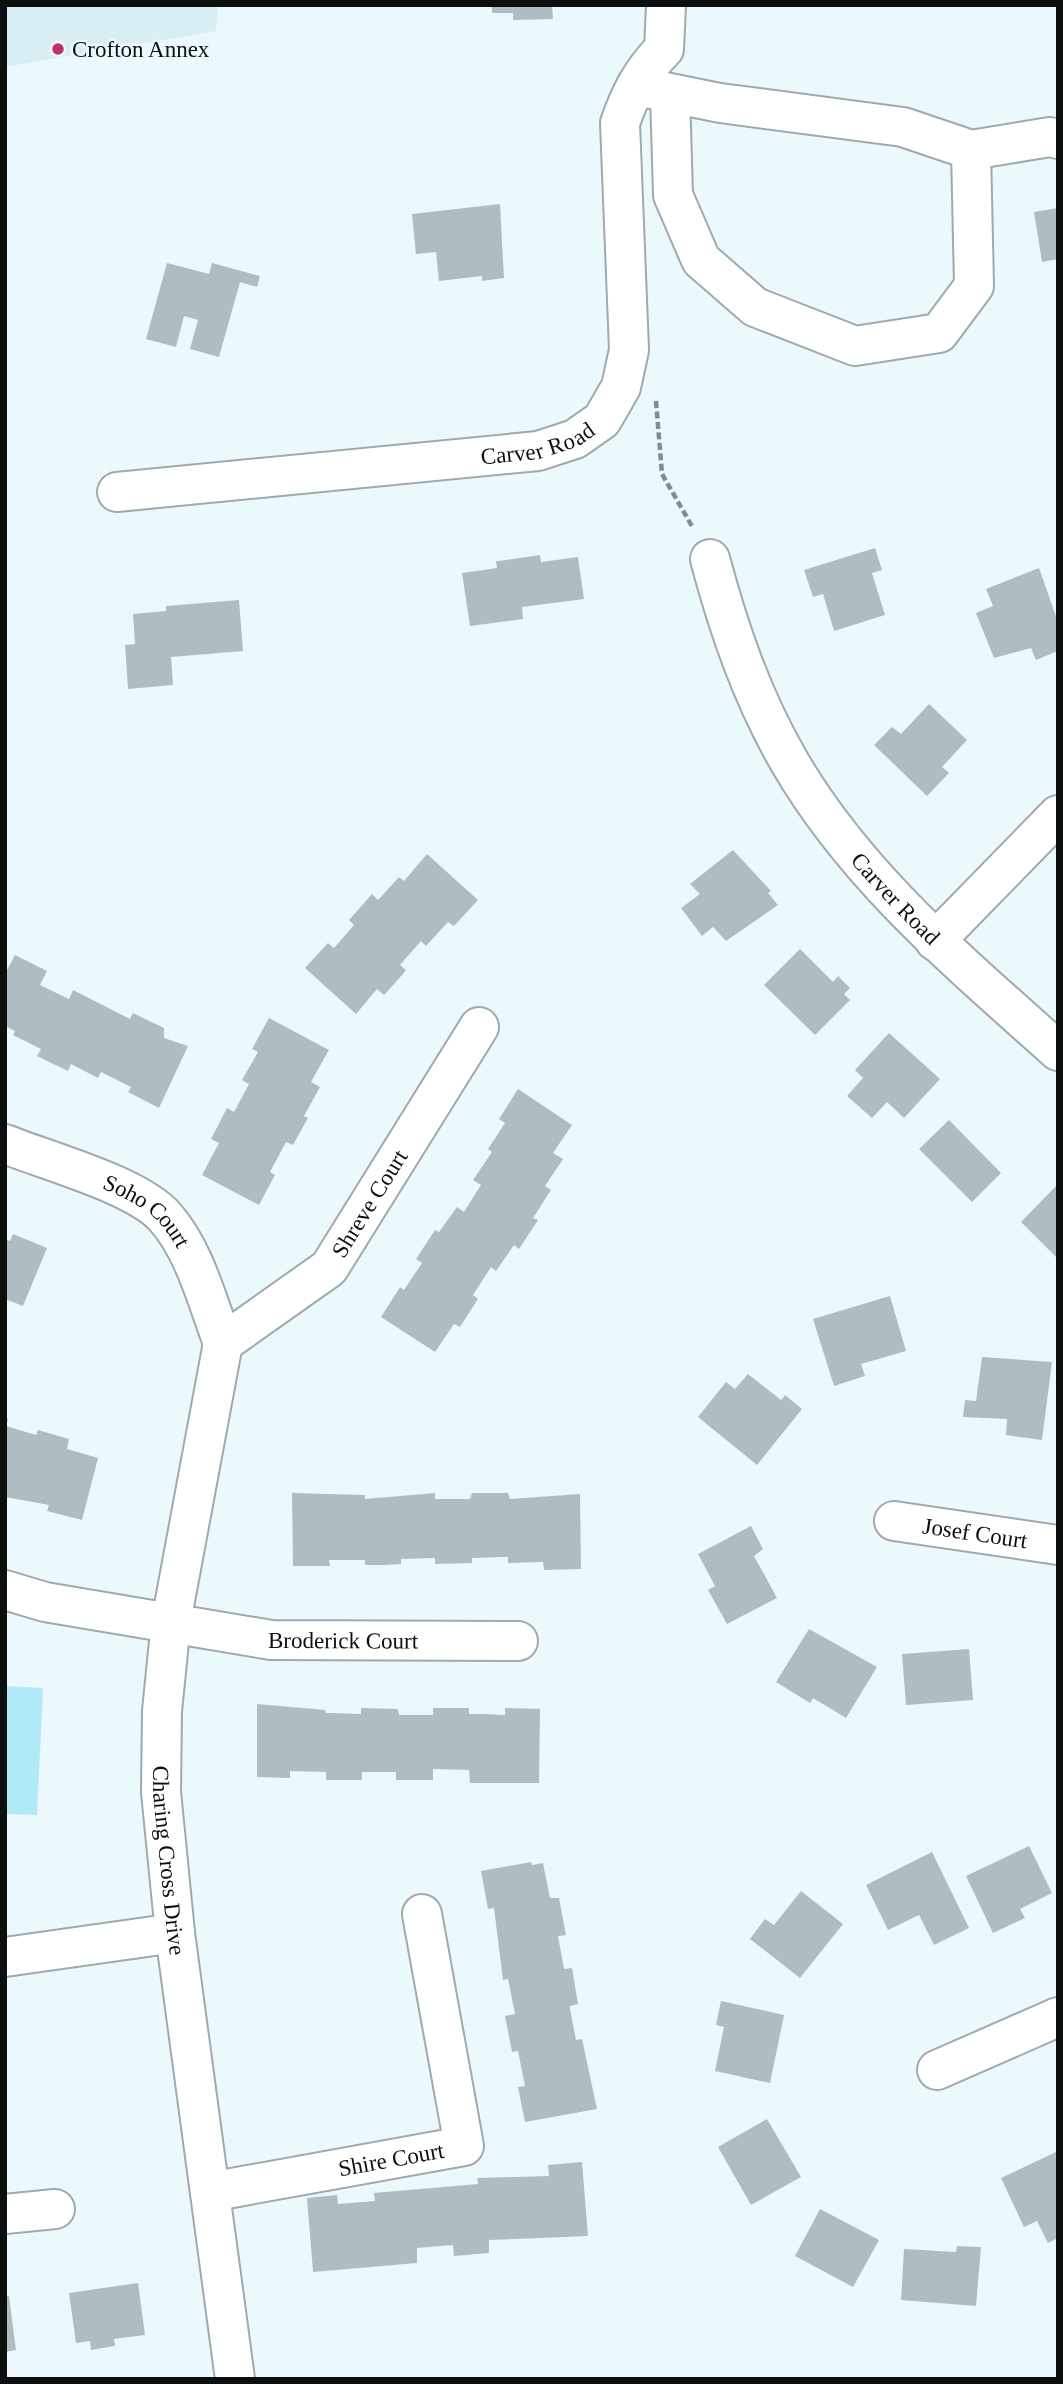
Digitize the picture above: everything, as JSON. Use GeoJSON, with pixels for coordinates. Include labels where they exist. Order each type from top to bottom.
{"type":"FeatureCollection","features":[{"type":"Feature","properties":{"kind":"street","name":"Carver Road"},"geometry":{"type":"LineString","coordinates":[[117,492],[538,451],[575,439],[602,420],[621,387],[629,350],[620,123],[653,90],[646,67],[664,49],[666,5]]}},
{"type":"Feature","properties":{"kind":"street"},"geometry":{"type":"LineString","coordinates":[[971,150],[974,286],[939,334],[855,346],[755,307],[701,260],[673,195],[653,90],[720,103],[903,127],[971,150],[1050,137],[1058,139]]}},
{"type":"Feature","properties":{"kind":"street","name":"Carver Road"},"geometry":{"type":"LineString","coordinates":[[710,559],[731,635],[755,694],[789,761],[828,822],[872,876],[935,941],[1058,1051]]}},
{"type":"Feature","properties":{"kind":"street"},"geometry":{"type":"LineString","coordinates":[[935,941],[1058,815]]}},
{"type":"Feature","properties":{"kind":"street","name":"Shreve Court"},"geometry":{"type":"LineString","coordinates":[[223,1343],[329,1268],[479,1027]]}},
{"type":"Feature","properties":{"kind":"street","name":"Soho Court"},"geometry":{"type":"LineString","coordinates":[[5,1144],[142,1197],[164,1216],[188,1251],[223,1343]]}},
{"type":"Feature","properties":{"kind":"street","name":"Charing Cross Drive"},"geometry":{"type":"LineString","coordinates":[[223,1343],[171,1622],[162,1711],[161,1792],[175,1933],[234,2379]]}},
{"type":"Feature","properties":{"kind":"street","name":"Josef Court"},"geometry":{"type":"LineString","coordinates":[[894,1521],[1058,1545]]}},
{"type":"Feature","properties":{"kind":"street","name":"Broderick Court"},"geometry":{"type":"LineString","coordinates":[[5,1590],[45,1602],[271,1640],[518,1641]]}},
{"type":"Feature","properties":{"kind":"street","name":"Shire Court"},"geometry":{"type":"LineString","coordinates":[[210,2192],[464,2146],[422,1913]]}},
{"type":"Feature","properties":{"kind":"street"},"geometry":{"type":"LineString","coordinates":[[5,1958],[175,1933]]}},
{"type":"Feature","properties":{"kind":"street"},"geometry":{"type":"LineString","coordinates":[[937,2070],[1058,2017]]}},
{"type":"Feature","properties":{"kind":"street"},"geometry":{"type":"LineString","coordinates":[[5,2214],[55,2209]]}},
{"type":"Feature","properties":{"kind":"path"},"geometry":{"type":"LineString","coordinates":[[656,396],[662,474],[710,559]]}},
{"type":"Feature","properties":{"kind":"shaded area","name":"Crofton Annex"},"geometry":{"type":"Polygon","coordinates":[[[5,5],[218,5],[216,31],[5,67],[5,5]]]}},
{"type":"Feature","properties":{"kind":"shaded area"},"geometry":{"type":"Polygon","coordinates":[[[5,1686],[43,1688],[37,1815],[5,1814],[5,1686]]]}},
{"type":"Feature","properties":{"kind":"building"},"geometry":{"type":"Polygon","coordinates":[[[492,5],[552,5],[553,19],[513,20],[513,13],[492,13],[492,5]]]}},
{"type":"Feature","properties":{"kind":"building"},"geometry":{"type":"Polygon","coordinates":[[[500,204],[504,278],[482,281],[482,276],[439,281],[436,252],[416,254],[412,214],[500,204]]]}},
{"type":"Feature","properties":{"kind":"building"},"geometry":{"type":"Polygon","coordinates":[[[1058,208],[1058,259],[1042,262],[1034,212],[1058,208]]]}},
{"type":"Feature","properties":{"kind":"building"},"geometry":{"type":"Polygon","coordinates":[[[167,263],[209,274],[212,263],[260,276],[257,287],[240,282],[219,357],[190,349],[198,320],[184,316],[176,347],[146,339],[167,263]]]}},
{"type":"Feature","properties":{"kind":"building"},"geometry":{"type":"Polygon","coordinates":[[[875,548],[882,570],[872,573],[885,615],[834,631],[823,594],[813,597],[804,570],[875,548]]]}},
{"type":"Feature","properties":{"kind":"building"},"geometry":{"type":"Polygon","coordinates":[[[540,555],[541,562],[578,557],[584,599],[522,607],[523,619],[470,626],[462,573],[497,568],[496,561],[540,555]]]}},
{"type":"Feature","properties":{"kind":"building"},"geometry":{"type":"Polygon","coordinates":[[[1039,568],[1058,622],[1058,651],[1036,660],[1031,648],[994,658],[976,613],[993,606],[986,589],[1039,568]]]}},
{"type":"Feature","properties":{"kind":"building"},"geometry":{"type":"Polygon","coordinates":[[[239,600],[243,651],[171,657],[173,685],[128,689],[125,645],[135,644],[133,614],[166,611],[166,606],[239,600]]]}},
{"type":"Feature","properties":{"kind":"building"},"geometry":{"type":"Polygon","coordinates":[[[929,704],[967,740],[942,767],[949,773],[927,796],[874,745],[892,727],[901,734],[929,704]]]}},
{"type":"Feature","properties":{"kind":"building"},"geometry":{"type":"Polygon","coordinates":[[[733,850],[771,891],[768,893],[778,905],[726,941],[713,927],[702,936],[681,908],[700,894],[690,884],[733,850]]]}},
{"type":"Feature","properties":{"kind":"building"},"geometry":{"type":"Polygon","coordinates":[[[427,854],[478,900],[454,926],[448,922],[426,946],[421,941],[400,965],[406,970],[403,974],[384,995],[377,989],[356,1014],[305,968],[328,943],[334,948],[354,925],[349,920],[372,894],[378,900],[399,877],[404,881],[427,854]]]}},
{"type":"Feature","properties":{"kind":"building"},"geometry":{"type":"Polygon","coordinates":[[[800,949],[833,982],[838,976],[850,988],[844,994],[850,1000],[815,1035],[764,985],[800,949]]]}},
{"type":"Feature","properties":{"kind":"building"},"geometry":{"type":"Polygon","coordinates":[[[15,955],[47,971],[40,985],[69,999],[73,990],[130,1019],[133,1013],[164,1028],[164,1038],[188,1046],[159,1108],[128,1092],[131,1087],[101,1072],[98,1078],[71,1064],[68,1071],[37,1056],[41,1049],[13,1035],[15,1031],[5,1026],[5,974],[15,955]]]}},
{"type":"Feature","properties":{"kind":"building"},"geometry":{"type":"Polygon","coordinates":[[[269,1018],[329,1050],[311,1082],[320,1087],[304,1116],[308,1118],[293,1145],[286,1142],[270,1172],[275,1175],[259,1205],[202,1175],[219,1143],[211,1139],[227,1108],[234,1112],[249,1084],[242,1080],[258,1052],[252,1049],[269,1018]]]}},
{"type":"Feature","properties":{"kind":"building"},"geometry":{"type":"Polygon","coordinates":[[[889,1033],[940,1079],[904,1118],[887,1102],[872,1118],[847,1096],[863,1078],[855,1070],[889,1033]]]}},
{"type":"Feature","properties":{"kind":"building"},"geometry":{"type":"Polygon","coordinates":[[[518,1089],[572,1125],[553,1153],[563,1159],[545,1186],[551,1190],[533,1218],[538,1220],[519,1249],[514,1245],[496,1271],[491,1267],[473,1295],[478,1299],[460,1327],[454,1324],[435,1352],[381,1317],[400,1287],[404,1290],[422,1263],[416,1259],[435,1230],[439,1232],[457,1207],[464,1212],[481,1185],[473,1180],[492,1152],[488,1149],[505,1123],[499,1119],[518,1089]]]}},
{"type":"Feature","properties":{"kind":"building"},"geometry":{"type":"Polygon","coordinates":[[[949,1120],[1001,1173],[972,1202],[919,1149],[949,1120]]]}},
{"type":"Feature","properties":{"kind":"building"},"geometry":{"type":"Polygon","coordinates":[[[1058,1184],[1058,1259],[1021,1222],[1058,1184]]]}},
{"type":"Feature","properties":{"kind":"building"},"geometry":{"type":"Polygon","coordinates":[[[13,1234],[47,1248],[23,1306],[5,1299],[5,1239],[10,1241],[13,1234]]]}},
{"type":"Feature","properties":{"kind":"building"},"geometry":{"type":"Polygon","coordinates":[[[890,1296],[906,1351],[861,1364],[865,1376],[834,1386],[813,1319],[890,1296]]]}},
{"type":"Feature","properties":{"kind":"building"},"geometry":{"type":"Polygon","coordinates":[[[982,1357],[1052,1362],[1042,1440],[1006,1435],[1007,1419],[963,1417],[965,1400],[976,1401],[982,1357]]]}},
{"type":"Feature","properties":{"kind":"building"},"geometry":{"type":"Polygon","coordinates":[[[748,1374],[781,1400],[785,1395],[802,1409],[757,1465],[698,1417],[726,1382],[735,1389],[748,1374]]]}},
{"type":"Feature","properties":{"kind":"building"},"geometry":{"type":"Polygon","coordinates":[[[5,1418],[8,1419],[6,1426],[36,1435],[38,1430],[69,1439],[67,1449],[98,1458],[82,1520],[47,1511],[49,1505],[5,1497],[5,1418]]]}},
{"type":"Feature","properties":{"kind":"building"},"geometry":{"type":"Polygon","coordinates":[[[292,1493],[365,1495],[365,1499],[435,1493],[435,1499],[470,1499],[472,1493],[508,1493],[510,1499],[580,1494],[581,1569],[544,1570],[543,1562],[508,1563],[508,1557],[472,1558],[472,1563],[435,1564],[435,1558],[401,1559],[401,1564],[385,1565],[365,1565],[365,1560],[329,1560],[330,1566],[293,1566],[292,1493]]]}},
{"type":"Feature","properties":{"kind":"building"},"geometry":{"type":"Polygon","coordinates":[[[751,1526],[763,1549],[754,1556],[777,1598],[727,1624],[708,1590],[715,1586],[698,1554],[751,1526]]]}},
{"type":"Feature","properties":{"kind":"building"},"geometry":{"type":"Polygon","coordinates":[[[809,1629],[877,1667],[846,1718],[813,1698],[810,1703],[776,1682],[809,1629]]]}},
{"type":"Feature","properties":{"kind":"building"},"geometry":{"type":"Polygon","coordinates":[[[969,1649],[973,1700],[906,1705],[902,1654],[969,1649]]]}},
{"type":"Feature","properties":{"kind":"building"},"geometry":{"type":"Polygon","coordinates":[[[257,1704],[325,1710],[326,1713],[361,1714],[361,1708],[398,1709],[399,1715],[433,1715],[433,1708],[469,1708],[469,1714],[505,1715],[505,1708],[540,1709],[539,1783],[470,1783],[469,1770],[433,1769],[433,1780],[396,1780],[396,1772],[362,1772],[362,1780],[326,1780],[326,1772],[290,1771],[290,1778],[257,1777],[257,1704]]]}},
{"type":"Feature","properties":{"kind":"building"},"geometry":{"type":"Polygon","coordinates":[[[1029,1846],[1052,1893],[1020,1909],[1025,1918],[993,1933],[966,1876],[1029,1846]]]}},
{"type":"Feature","properties":{"kind":"building"},"geometry":{"type":"Polygon","coordinates":[[[932,1852],[969,1928],[934,1945],[919,1915],[888,1930],[866,1885],[932,1852]]]}},
{"type":"Feature","properties":{"kind":"building"},"geometry":{"type":"Polygon","coordinates":[[[531,1862],[532,1865],[543,1863],[550,1898],[559,1898],[566,1935],[558,1936],[564,1969],[572,1968],[578,2004],[570,2006],[570,2009],[576,2040],[582,2039],[597,2109],[525,2122],[518,2087],[525,2086],[518,2051],[512,2052],[505,2016],[515,2014],[508,1979],[503,1980],[494,1908],[488,1909],[481,1871],[531,1862]]]}},
{"type":"Feature","properties":{"kind":"building"},"geometry":{"type":"Polygon","coordinates":[[[801,1891],[843,1924],[800,1978],[750,1939],[765,1919],[774,1925],[801,1891]]]}},
{"type":"Feature","properties":{"kind":"building"},"geometry":{"type":"Polygon","coordinates":[[[721,2001],[784,2015],[770,2083],[715,2071],[724,2027],[716,2025],[721,2001]]]}},
{"type":"Feature","properties":{"kind":"building"},"geometry":{"type":"Polygon","coordinates":[[[767,2119],[801,2177],[751,2205],[718,2147],[767,2119]]]}},
{"type":"Feature","properties":{"kind":"building"},"geometry":{"type":"Polygon","coordinates":[[[1058,2151],[1058,2238],[1048,2243],[1037,2221],[1024,2227],[1001,2178],[1058,2151]]]}},
{"type":"Feature","properties":{"kind":"building"},"geometry":{"type":"Polygon","coordinates":[[[582,2162],[588,2236],[489,2240],[489,2253],[454,2256],[453,2245],[417,2248],[417,2263],[313,2272],[307,2198],[337,2195],[338,2204],[375,2201],[374,2193],[478,2184],[477,2178],[549,2176],[548,2165],[582,2162]]]}},
{"type":"Feature","properties":{"kind":"building"},"geometry":{"type":"Polygon","coordinates":[[[820,2209],[879,2240],[853,2287],[795,2256],[820,2209]]]}},
{"type":"Feature","properties":{"kind":"building"},"geometry":{"type":"Polygon","coordinates":[[[957,2246],[981,2247],[976,2306],[901,2300],[904,2249],[956,2252],[957,2246]]]}},
{"type":"Feature","properties":{"kind":"building"},"geometry":{"type":"Polygon","coordinates":[[[138,2283],[145,2335],[114,2339],[115,2346],[91,2350],[90,2341],[76,2343],[69,2293],[138,2283]]]}},
{"type":"Feature","properties":{"kind":"building"},"geometry":{"type":"Polygon","coordinates":[[[9,2296],[16,2350],[5,2352],[5,2297],[9,2296]]]}},
{"type":"Feature","properties":{"kind":"place","name":"Crofton Annex"},"geometry":{"type":"Point","coordinates":[58,49]}}]}
